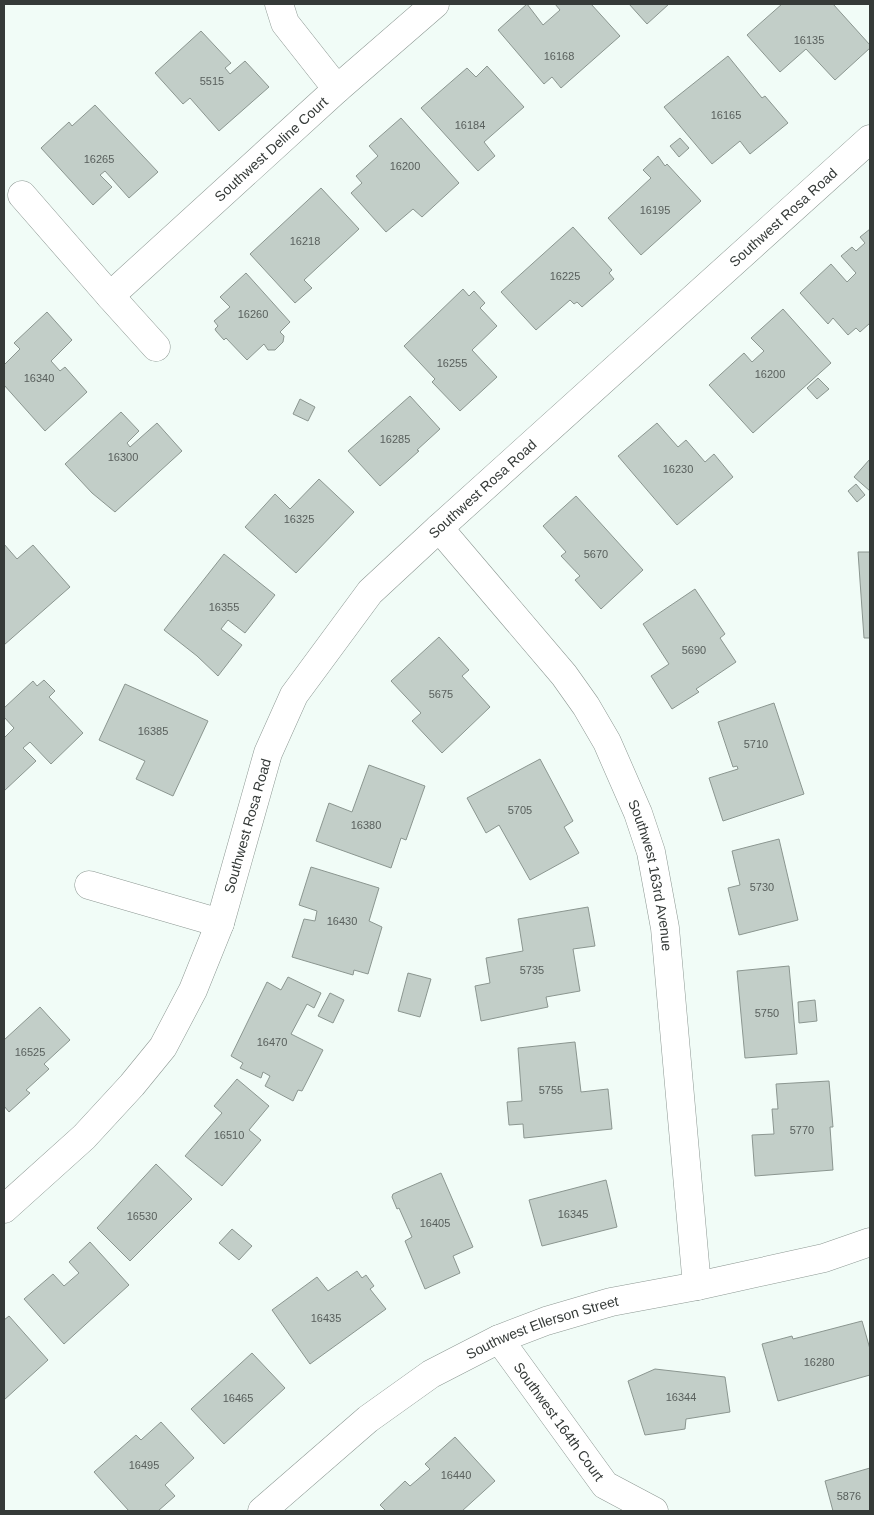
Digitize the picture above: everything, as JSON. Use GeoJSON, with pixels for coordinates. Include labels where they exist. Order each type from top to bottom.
{"type":"FeatureCollection","features":[{"type":"Feature","properties":{"kind":"street"},"geometry":{"type":"LineString","coordinates":[[279,4],[285,23],[338,89]]}},
{"type":"Feature","properties":{"kind":"street","name":"Southwest Deline Court"},"geometry":{"type":"LineString","coordinates":[[110,296],[338,89],[435,4]]}},
{"type":"Feature","properties":{"kind":"street","name":"Southwest Rosa Road"},"geometry":{"type":"LineString","coordinates":[[4,1209],[84,1137],[132,1085],[163,1047],[193,990],[220,923],[268,753],[294,695],[370,592],[870,139]]}},
{"type":"Feature","properties":{"kind":"street"},"geometry":{"type":"LineString","coordinates":[[22,195],[156,347]]}},
{"type":"Feature","properties":{"kind":"street","name":"Southwest 163rd Avenue"},"geometry":{"type":"LineString","coordinates":[[439,528],[564,675],[586,706],[607,742],[638,813],[651,852],[665,928],[696,1286]]}},
{"type":"Feature","properties":{"kind":"street"},"geometry":{"type":"LineString","coordinates":[[89,885],[220,923]]}},
{"type":"Feature","properties":{"kind":"street","name":"Southwest Ellerson Street"},"geometry":{"type":"LineString","coordinates":[[262,1511],[368,1419],[431,1374],[499,1340],[546,1321],[611,1302],[696,1286],[824,1258],[870,1242]]}},
{"type":"Feature","properties":{"kind":"street","name":"Southwest 164th Court"},"geometry":{"type":"LineString","coordinates":[[499,1340],[605,1485],[654,1511]]}},
{"type":"Feature","properties":{"kind":"building"},"geometry":{"type":"Polygon","coordinates":[[[527,4],[543,25],[560,10],[555,4],[591,4],[620,36],[561,88],[552,77],[544,84],[498,30],[527,4]]]}},
{"type":"Feature","properties":{"kind":"building"},"geometry":{"type":"Polygon","coordinates":[[[629,4],[669,4],[647,24],[629,4]]]}},
{"type":"Feature","properties":{"kind":"building"},"geometry":{"type":"Polygon","coordinates":[[[782,4],[833,4],[870,45],[870,48],[835,80],[806,49],[780,72],[747,35],[782,4]]]}},
{"type":"Feature","properties":{"kind":"building"},"geometry":{"type":"Polygon","coordinates":[[[201,31],[231,63],[225,68],[230,74],[245,61],[269,87],[219,131],[190,98],[183,104],[155,73],[201,31]]]}},
{"type":"Feature","properties":{"kind":"building"},"geometry":{"type":"Polygon","coordinates":[[[728,56],[762,98],[765,96],[788,123],[750,154],[740,141],[712,164],[664,107],[728,56]]]}},
{"type":"Feature","properties":{"kind":"building"},"geometry":{"type":"Polygon","coordinates":[[[487,66],[524,107],[484,142],[495,156],[478,171],[421,108],[467,68],[476,77],[487,66]]]}},
{"type":"Feature","properties":{"kind":"building"},"geometry":{"type":"Polygon","coordinates":[[[95,105],[158,172],[129,198],[105,171],[100,175],[112,187],[93,205],[41,148],[69,122],[72,126],[95,105]]]}},
{"type":"Feature","properties":{"kind":"building"},"geometry":{"type":"Polygon","coordinates":[[[401,118],[459,183],[422,217],[413,209],[386,232],[351,193],[362,183],[356,176],[378,156],[369,146],[401,118]]]}},
{"type":"Feature","properties":{"kind":"building"},"geometry":{"type":"Polygon","coordinates":[[[680,138],[689,148],[679,157],[670,146],[680,138]]]}},
{"type":"Feature","properties":{"kind":"building"},"geometry":{"type":"Polygon","coordinates":[[[658,156],[665,166],[667,164],[701,201],[641,255],[608,218],[651,178],[643,170],[658,156]]]}},
{"type":"Feature","properties":{"kind":"building"},"geometry":{"type":"Polygon","coordinates":[[[321,188],[359,229],[304,280],[312,288],[295,303],[250,254],[321,188]]]}},
{"type":"Feature","properties":{"kind":"building"},"geometry":{"type":"Polygon","coordinates":[[[573,227],[612,270],[609,273],[614,279],[582,307],[577,302],[574,304],[570,300],[536,330],[501,292],[573,227]]]}},
{"type":"Feature","properties":{"kind":"building"},"geometry":{"type":"Polygon","coordinates":[[[870,229],[870,323],[860,332],[856,328],[848,335],[833,318],[828,324],[800,293],[831,264],[847,282],[856,273],[841,256],[852,247],[856,251],[865,243],[860,237],[870,229]]]}},
{"type":"Feature","properties":{"kind":"building"},"geometry":{"type":"Polygon","coordinates":[[[246,273],[290,322],[280,332],[284,336],[283,342],[275,350],[268,350],[264,344],[247,360],[226,338],[224,340],[216,331],[215,329],[218,326],[214,321],[230,307],[220,297],[246,273]]]}},
{"type":"Feature","properties":{"kind":"building"},"geometry":{"type":"Polygon","coordinates":[[[463,289],[469,296],[474,291],[485,303],[480,308],[497,326],[472,350],[497,377],[460,411],[432,382],[435,379],[404,346],[463,289]]]}},
{"type":"Feature","properties":{"kind":"building"},"geometry":{"type":"Polygon","coordinates":[[[783,309],[831,363],[753,433],[709,385],[744,353],[752,362],[764,351],[751,338],[783,309]]]}},
{"type":"Feature","properties":{"kind":"building"},"geometry":{"type":"Polygon","coordinates":[[[47,312],[72,340],[51,361],[60,371],[65,367],[87,392],[45,431],[4,385],[4,365],[20,349],[14,343],[47,312]]]}},
{"type":"Feature","properties":{"kind":"building"},"geometry":{"type":"Polygon","coordinates":[[[818,378],[829,389],[817,399],[807,388],[818,378]]]}},
{"type":"Feature","properties":{"kind":"building"},"geometry":{"type":"Polygon","coordinates":[[[410,396],[440,429],[380,486],[348,451],[410,396]]]}},
{"type":"Feature","properties":{"kind":"building"},"geometry":{"type":"Polygon","coordinates":[[[300,399],[315,407],[308,421],[293,414],[300,399]]]}},
{"type":"Feature","properties":{"kind":"building"},"geometry":{"type":"Polygon","coordinates":[[[121,412],[139,431],[127,443],[130,447],[157,423],[182,451],[115,512],[92,493],[65,464],[121,412]]]}},
{"type":"Feature","properties":{"kind":"building"},"geometry":{"type":"Polygon","coordinates":[[[657,423],[678,447],[686,440],[705,462],[714,454],[733,477],[677,525],[618,456],[657,423]]]}},
{"type":"Feature","properties":{"kind":"building"},"geometry":{"type":"Polygon","coordinates":[[[870,459],[870,491],[854,477],[870,459]]]}},
{"type":"Feature","properties":{"kind":"building"},"geometry":{"type":"Polygon","coordinates":[[[319,479],[354,512],[296,573],[245,527],[275,494],[290,509],[319,479]]]}},
{"type":"Feature","properties":{"kind":"building"},"geometry":{"type":"Polygon","coordinates":[[[856,484],[865,495],[857,502],[848,491],[856,484]]]}},
{"type":"Feature","properties":{"kind":"building"},"geometry":{"type":"Polygon","coordinates":[[[576,496],[643,570],[601,609],[575,580],[580,576],[561,556],[566,552],[543,526],[576,496]]]}},
{"type":"Feature","properties":{"kind":"building"},"geometry":{"type":"Polygon","coordinates":[[[4,544],[17,559],[33,545],[70,587],[4,645],[4,544]]]}},
{"type":"Feature","properties":{"kind":"building"},"geometry":{"type":"Polygon","coordinates":[[[858,552],[870,552],[870,638],[864,638],[858,552]]]}},
{"type":"Feature","properties":{"kind":"building"},"geometry":{"type":"Polygon","coordinates":[[[224,554],[275,595],[245,633],[228,620],[221,629],[242,645],[218,676],[197,656],[164,630],[224,554]]]}},
{"type":"Feature","properties":{"kind":"building"},"geometry":{"type":"Polygon","coordinates":[[[695,589],[725,634],[720,638],[736,662],[696,689],[699,692],[672,709],[651,676],[669,664],[643,624],[695,589]]]}},
{"type":"Feature","properties":{"kind":"building"},"geometry":{"type":"Polygon","coordinates":[[[439,637],[469,670],[462,676],[490,707],[442,753],[412,721],[421,713],[391,681],[439,637]]]}},
{"type":"Feature","properties":{"kind":"building"},"geometry":{"type":"Polygon","coordinates":[[[44,680],[55,691],[49,697],[83,733],[51,764],[30,742],[23,748],[36,761],[4,791],[4,738],[14,728],[4,717],[4,708],[33,681],[37,686],[44,680]]]}},
{"type":"Feature","properties":{"kind":"building"},"geometry":{"type":"Polygon","coordinates":[[[125,684],[208,721],[173,796],[136,779],[145,761],[99,740],[125,684]]]}},
{"type":"Feature","properties":{"kind":"building"},"geometry":{"type":"Polygon","coordinates":[[[774,703],[804,794],[723,821],[709,778],[738,769],[737,766],[733,767],[718,722],[774,703]]]}},
{"type":"Feature","properties":{"kind":"building"},"geometry":{"type":"Polygon","coordinates":[[[540,759],[573,821],[564,827],[579,853],[530,880],[499,825],[486,833],[467,798],[540,759]]]}},
{"type":"Feature","properties":{"kind":"building"},"geometry":{"type":"Polygon","coordinates":[[[369,765],[425,786],[406,840],[401,838],[391,868],[316,841],[329,803],[352,812],[369,765]]]}},
{"type":"Feature","properties":{"kind":"building"},"geometry":{"type":"Polygon","coordinates":[[[779,839],[798,920],[739,935],[728,888],[740,885],[732,851],[779,839]]]}},
{"type":"Feature","properties":{"kind":"building"},"geometry":{"type":"Polygon","coordinates":[[[311,867],[379,888],[369,921],[382,927],[368,974],[354,970],[353,975],[292,957],[304,919],[315,921],[317,911],[299,905],[311,867]]]}},
{"type":"Feature","properties":{"kind":"building"},"geometry":{"type":"Polygon","coordinates":[[[588,907],[595,946],[573,949],[580,991],[546,997],[548,1007],[481,1021],[475,986],[490,983],[486,958],[523,951],[518,919],[588,907]]]}},
{"type":"Feature","properties":{"kind":"building"},"geometry":{"type":"Polygon","coordinates":[[[789,966],[797,1054],[745,1058],[737,971],[789,966]]]}},
{"type":"Feature","properties":{"kind":"building"},"geometry":{"type":"Polygon","coordinates":[[[408,973],[431,979],[420,1017],[398,1011],[408,973]]]}},
{"type":"Feature","properties":{"kind":"building"},"geometry":{"type":"Polygon","coordinates":[[[288,977],[321,993],[314,1008],[307,1004],[291,1034],[323,1050],[302,1091],[298,1090],[293,1101],[265,1086],[270,1076],[263,1072],[261,1078],[240,1068],[243,1063],[231,1056],[267,982],[281,990],[288,977]]]}},
{"type":"Feature","properties":{"kind":"building"},"geometry":{"type":"Polygon","coordinates":[[[330,993],[344,1000],[333,1023],[318,1016],[330,993]]]}},
{"type":"Feature","properties":{"kind":"building"},"geometry":{"type":"Polygon","coordinates":[[[815,1000],[817,1021],[799,1023],[798,1002],[815,1000]]]}},
{"type":"Feature","properties":{"kind":"building"},"geometry":{"type":"Polygon","coordinates":[[[40,1007],[70,1040],[44,1064],[49,1069],[26,1090],[30,1093],[9,1112],[4,1106],[4,1040],[40,1007]]]}},
{"type":"Feature","properties":{"kind":"building"},"geometry":{"type":"Polygon","coordinates":[[[575,1042],[581,1092],[608,1089],[612,1129],[524,1138],[523,1124],[509,1125],[507,1102],[522,1101],[518,1048],[575,1042]]]}},
{"type":"Feature","properties":{"kind":"building"},"geometry":{"type":"Polygon","coordinates":[[[237,1079],[269,1106],[249,1130],[261,1140],[222,1186],[185,1156],[222,1113],[214,1106],[237,1079]]]}},
{"type":"Feature","properties":{"kind":"building"},"geometry":{"type":"Polygon","coordinates":[[[829,1081],[833,1127],[830,1127],[833,1170],[755,1176],[752,1135],[774,1134],[772,1109],[778,1109],[776,1084],[829,1081]]]}},
{"type":"Feature","properties":{"kind":"building"},"geometry":{"type":"Polygon","coordinates":[[[156,1164],[192,1199],[130,1261],[97,1228],[156,1164]]]}},
{"type":"Feature","properties":{"kind":"building"},"geometry":{"type":"Polygon","coordinates":[[[441,1173],[473,1247],[453,1256],[460,1273],[425,1289],[405,1241],[412,1237],[392,1197],[393,1194],[441,1173]]]}},
{"type":"Feature","properties":{"kind":"building"},"geometry":{"type":"Polygon","coordinates":[[[606,1180],[617,1227],[542,1246],[529,1200],[606,1180]]]}},
{"type":"Feature","properties":{"kind":"building"},"geometry":{"type":"Polygon","coordinates":[[[232,1229],[252,1246],[239,1260],[219,1243],[232,1229]]]}},
{"type":"Feature","properties":{"kind":"building"},"geometry":{"type":"Polygon","coordinates":[[[90,1242],[129,1285],[64,1344],[24,1299],[53,1274],[64,1286],[79,1273],[69,1262],[90,1242]]]}},
{"type":"Feature","properties":{"kind":"building"},"geometry":{"type":"Polygon","coordinates":[[[357,1271],[362,1278],[366,1275],[374,1286],[370,1289],[386,1309],[310,1364],[272,1310],[317,1277],[328,1291],[357,1271]]]}},
{"type":"Feature","properties":{"kind":"building"},"geometry":{"type":"Polygon","coordinates":[[[9,1316],[48,1360],[4,1400],[4,1320],[9,1316]]]}},
{"type":"Feature","properties":{"kind":"building"},"geometry":{"type":"Polygon","coordinates":[[[862,1321],[870,1349],[870,1375],[778,1401],[762,1344],[792,1336],[793,1339],[862,1321]]]}},
{"type":"Feature","properties":{"kind":"building"},"geometry":{"type":"Polygon","coordinates":[[[252,1353],[285,1388],[224,1444],[191,1409],[252,1353]]]}},
{"type":"Feature","properties":{"kind":"building"},"geometry":{"type":"Polygon","coordinates":[[[655,1369],[725,1377],[730,1412],[686,1419],[685,1429],[645,1435],[628,1381],[655,1369]]]}},
{"type":"Feature","properties":{"kind":"building"},"geometry":{"type":"Polygon","coordinates":[[[161,1422],[194,1458],[165,1485],[175,1496],[158,1511],[129,1511],[94,1472],[136,1435],[141,1440],[161,1422]]]}},
{"type":"Feature","properties":{"kind":"building"},"geometry":{"type":"Polygon","coordinates":[[[455,1437],[495,1481],[462,1511],[386,1511],[380,1505],[405,1481],[410,1486],[430,1469],[425,1464],[455,1437]]]}},
{"type":"Feature","properties":{"kind":"building"},"geometry":{"type":"Polygon","coordinates":[[[870,1468],[870,1511],[833,1511],[825,1481],[870,1468]]]}}]}
